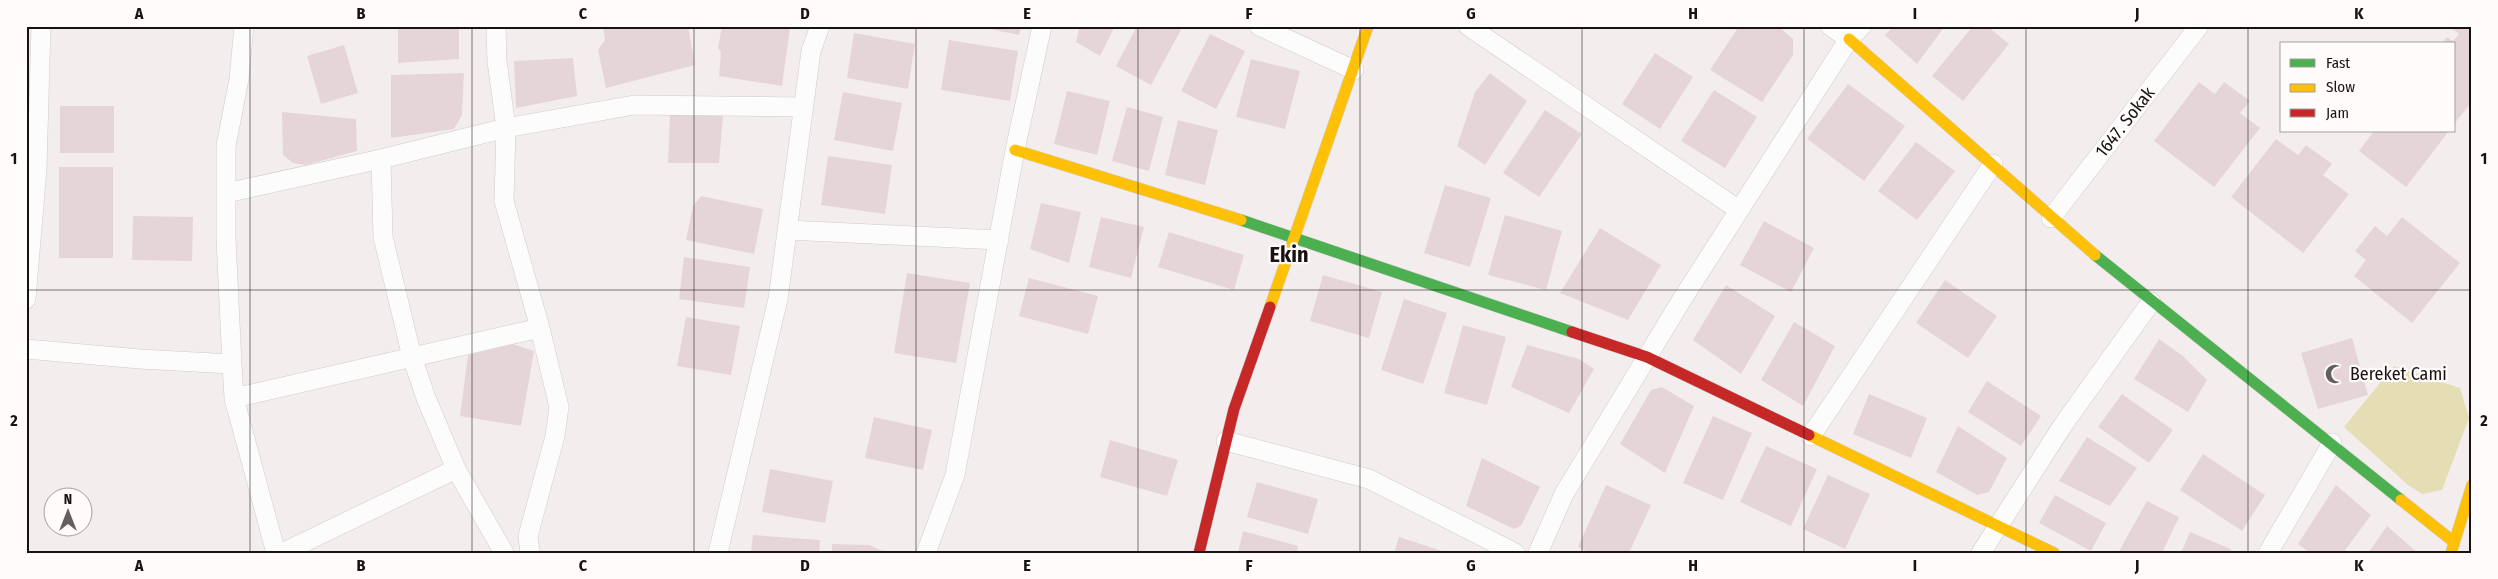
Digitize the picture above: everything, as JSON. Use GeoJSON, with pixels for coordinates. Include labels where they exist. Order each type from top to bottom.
{"type":"FeatureCollection","features":[{"type":"Feature","properties":{"kind":"street"},"geometry":{"type":"LineString","coordinates":[[26,299],[37,169],[41,26]]}},
{"type":"Feature","properties":{"kind":"street"},"geometry":{"type":"LineString","coordinates":[[244,26],[239,79],[226,146],[234,398],[276,553]]}},
{"type":"Feature","properties":{"kind":"street"},"geometry":{"type":"LineString","coordinates":[[496,26],[497,61],[506,128],[504,200],[540,328],[559,407],[555,436],[528,536],[530,553]]}},
{"type":"Feature","properties":{"kind":"street"},"geometry":{"type":"LineString","coordinates":[[718,553],[778,299],[811,51],[820,26]]}},
{"type":"Feature","properties":{"kind":"street"},"geometry":{"type":"LineString","coordinates":[[926,553],[955,476],[1015,150],[1042,26]]}},
{"type":"Feature","properties":{"kind":"street"},"geometry":{"type":"LineString","coordinates":[[1259,26],[1354,70]]}},
{"type":"Feature","properties":{"kind":"street"},"geometry":{"type":"LineString","coordinates":[[1199,553],[1234,409],[1368,26]]}},
{"type":"Feature","properties":{"kind":"street"},"geometry":{"type":"LineString","coordinates":[[1468,26],[1739,210]]}},
{"type":"Feature","properties":{"kind":"street"},"geometry":{"type":"LineString","coordinates":[[1830,26],[1855,33],[2051,218],[2151,302],[2332,444],[2457,549],[2472,486]]}},
{"type":"Feature","properties":{"kind":"street","name":"1647. Sokak"},"geometry":{"type":"LineString","coordinates":[[2051,218],[2199,26]]}},
{"type":"Feature","properties":{"kind":"street"},"geometry":{"type":"LineString","coordinates":[[1538,553],[1564,494],[1647,356],[1739,210],[1855,33]]}},
{"type":"Feature","properties":{"kind":"street"},"geometry":{"type":"LineString","coordinates":[[226,193],[381,159],[506,128],[634,105],[804,106]]}},
{"type":"Feature","properties":{"kind":"street"},"geometry":{"type":"LineString","coordinates":[[1015,150],[1295,237],[1647,356],[2054,553]]}},
{"type":"Feature","properties":{"kind":"street"},"geometry":{"type":"LineString","coordinates":[[381,159],[383,237],[412,357],[426,398],[456,469],[504,553]]}},
{"type":"Feature","properties":{"kind":"street"},"geometry":{"type":"LineString","coordinates":[[1810,436],[1993,164]]}},
{"type":"Feature","properties":{"kind":"street"},"geometry":{"type":"LineString","coordinates":[[787,230],[999,240]]}},
{"type":"Feature","properties":{"kind":"street"},"geometry":{"type":"LineString","coordinates":[[1981,553],[2063,425],[2151,302]]}},
{"type":"Feature","properties":{"kind":"street"},"geometry":{"type":"LineString","coordinates":[[234,398],[540,328]]}},
{"type":"Feature","properties":{"kind":"street"},"geometry":{"type":"LineString","coordinates":[[26,349],[140,359],[232,364]]}},
{"type":"Feature","properties":{"kind":"street"},"geometry":{"type":"LineString","coordinates":[[1226,441],[1370,479],[1515,553]]}},
{"type":"Feature","properties":{"kind":"street"},"geometry":{"type":"LineString","coordinates":[[2268,553],[2332,444]]}},
{"type":"Feature","properties":{"kind":"street"},"geometry":{"type":"LineString","coordinates":[[282,553],[456,469]]}},
{"type":"Feature","properties":{"kind":"shaded area"},"geometry":{"type":"Polygon","coordinates":[[[2394,366],[2460,388],[2469,418],[2442,490],[2422,494],[2408,485],[2344,427],[2394,366]]]}},
{"type":"Feature","properties":{"kind":"building"},"geometry":{"type":"Polygon","coordinates":[[[398,26],[459,26],[459,59],[398,63],[398,26]]]}},
{"type":"Feature","properties":{"kind":"building"},"geometry":{"type":"Polygon","coordinates":[[[611,26],[688,26],[695,65],[606,88],[598,50],[605,40],[603,28],[611,26]]]}},
{"type":"Feature","properties":{"kind":"building"},"geometry":{"type":"Polygon","coordinates":[[[722,26],[790,28],[782,86],[719,76],[721,52],[718,48],[722,26]]]}},
{"type":"Feature","properties":{"kind":"building"},"geometry":{"type":"Polygon","coordinates":[[[975,26],[1021,26],[1019,35],[975,26]]]}},
{"type":"Feature","properties":{"kind":"building"},"geometry":{"type":"Polygon","coordinates":[[[1080,26],[1115,26],[1100,56],[1076,42],[1080,26]]]}},
{"type":"Feature","properties":{"kind":"building"},"geometry":{"type":"Polygon","coordinates":[[[1137,26],[1183,26],[1151,85],[1116,66],[1137,26]]]}},
{"type":"Feature","properties":{"kind":"building"},"geometry":{"type":"Polygon","coordinates":[[[1739,26],[1778,26],[1793,39],[1793,55],[1762,102],[1710,70],[1739,26]]]}},
{"type":"Feature","properties":{"kind":"building"},"geometry":{"type":"Polygon","coordinates":[[[1894,26],[1945,26],[1917,64],[1885,35],[1894,26]]]}},
{"type":"Feature","properties":{"kind":"building"},"geometry":{"type":"Polygon","coordinates":[[[1973,26],[1987,26],[2009,44],[1963,101],[1932,76],[1973,26]]]}},
{"type":"Feature","properties":{"kind":"building"},"geometry":{"type":"Polygon","coordinates":[[[2449,26],[2472,26],[2472,102],[2456,122],[2456,42],[2443,42],[2447,37],[2453,41],[2459,34],[2449,26]]]}},
{"type":"Feature","properties":{"kind":"building"},"geometry":{"type":"Polygon","coordinates":[[[854,33],[915,44],[908,89],[847,78],[854,33]]]}},
{"type":"Feature","properties":{"kind":"building"},"geometry":{"type":"Polygon","coordinates":[[[1210,34],[1245,51],[1216,109],[1181,91],[1210,34]]]}},
{"type":"Feature","properties":{"kind":"building"},"geometry":{"type":"Polygon","coordinates":[[[949,40],[1018,51],[1010,101],[941,90],[949,40]]]}},
{"type":"Feature","properties":{"kind":"building"},"geometry":{"type":"Polygon","coordinates":[[[344,45],[358,93],[321,104],[307,56],[344,45]]]}},
{"type":"Feature","properties":{"kind":"building"},"geometry":{"type":"Polygon","coordinates":[[[1655,53],[1693,77],[1660,129],[1622,104],[1655,53]]]}},
{"type":"Feature","properties":{"kind":"building"},"geometry":{"type":"Polygon","coordinates":[[[573,58],[577,96],[516,108],[514,61],[573,58]]]}},
{"type":"Feature","properties":{"kind":"building"},"geometry":{"type":"Polygon","coordinates":[[[1251,59],[1300,71],[1285,129],[1236,117],[1251,59]]]}},
{"type":"Feature","properties":{"kind":"building"},"geometry":{"type":"Polygon","coordinates":[[[464,73],[462,115],[454,129],[391,138],[391,75],[464,73]]]}},
{"type":"Feature","properties":{"kind":"building"},"geometry":{"type":"Polygon","coordinates":[[[1490,73],[1527,101],[1485,165],[1457,146],[1475,92],[1490,73]]]}},
{"type":"Feature","properties":{"kind":"building"},"geometry":{"type":"Polygon","coordinates":[[[2199,82],[2215,94],[2224,82],[2250,101],[2240,113],[2260,128],[2214,187],[2154,141],[2199,82]]]}},
{"type":"Feature","properties":{"kind":"building"},"geometry":{"type":"Polygon","coordinates":[[[1848,84],[1905,126],[1864,181],[1807,139],[1848,84]]]}},
{"type":"Feature","properties":{"kind":"building"},"geometry":{"type":"Polygon","coordinates":[[[1714,90],[1757,117],[1725,168],[1681,141],[1714,90]]]}},
{"type":"Feature","properties":{"kind":"building"},"geometry":{"type":"Polygon","coordinates":[[[1067,91],[1110,101],[1097,155],[1054,144],[1067,91]]]}},
{"type":"Feature","properties":{"kind":"building"},"geometry":{"type":"Polygon","coordinates":[[[843,92],[902,103],[893,151],[834,140],[843,92]]]}},
{"type":"Feature","properties":{"kind":"building"},"geometry":{"type":"Polygon","coordinates":[[[60,106],[114,106],[114,153],[60,153],[60,106]]]}},
{"type":"Feature","properties":{"kind":"building"},"geometry":{"type":"Polygon","coordinates":[[[1127,107],[1163,117],[1149,171],[1112,161],[1127,107]]]}},
{"type":"Feature","properties":{"kind":"building"},"geometry":{"type":"Polygon","coordinates":[[[1545,110],[1582,134],[1539,197],[1503,173],[1545,110]]]}},
{"type":"Feature","properties":{"kind":"building"},"geometry":{"type":"Polygon","coordinates":[[[282,112],[356,119],[357,151],[305,165],[293,163],[283,155],[282,112]]]}},
{"type":"Feature","properties":{"kind":"building"},"geometry":{"type":"Polygon","coordinates":[[[670,113],[723,116],[719,163],[668,163],[670,113]]]}},
{"type":"Feature","properties":{"kind":"building"},"geometry":{"type":"Polygon","coordinates":[[[1178,120],[1218,130],[1205,185],[1165,175],[1178,120]]]}},
{"type":"Feature","properties":{"kind":"building"},"geometry":{"type":"Polygon","coordinates":[[[2373,132],[2448,132],[2406,187],[2359,151],[2373,132]]]}},
{"type":"Feature","properties":{"kind":"building"},"geometry":{"type":"Polygon","coordinates":[[[2276,139],[2298,155],[2306,145],[2332,164],[2323,175],[2349,194],[2303,253],[2231,197],[2276,139]]]}},
{"type":"Feature","properties":{"kind":"building"},"geometry":{"type":"Polygon","coordinates":[[[1916,142],[1955,171],[1917,220],[1878,191],[1916,142]]]}},
{"type":"Feature","properties":{"kind":"building"},"geometry":{"type":"Polygon","coordinates":[[[828,156],[892,165],[885,214],[821,205],[828,156]]]}},
{"type":"Feature","properties":{"kind":"building"},"geometry":{"type":"Polygon","coordinates":[[[59,167],[113,167],[113,258],[59,258],[59,167]]]}},
{"type":"Feature","properties":{"kind":"building"},"geometry":{"type":"Polygon","coordinates":[[[1445,185],[1491,198],[1470,267],[1424,253],[1445,185]]]}},
{"type":"Feature","properties":{"kind":"building"},"geometry":{"type":"Polygon","coordinates":[[[701,196],[763,209],[754,254],[686,240],[693,206],[701,196]]]}},
{"type":"Feature","properties":{"kind":"building"},"geometry":{"type":"Polygon","coordinates":[[[1041,203],[1081,212],[1069,263],[1030,249],[1041,203]]]}},
{"type":"Feature","properties":{"kind":"building"},"geometry":{"type":"Polygon","coordinates":[[[1505,215],[1562,231],[1546,290],[1488,275],[1505,215]]]}},
{"type":"Feature","properties":{"kind":"building"},"geometry":{"type":"Polygon","coordinates":[[[133,216],[193,217],[192,261],[132,260],[133,216]]]}},
{"type":"Feature","properties":{"kind":"building"},"geometry":{"type":"Polygon","coordinates":[[[1101,217],[1144,227],[1131,278],[1089,267],[1101,217]]]}},
{"type":"Feature","properties":{"kind":"building"},"geometry":{"type":"Polygon","coordinates":[[[2402,217],[2460,263],[2412,323],[2354,276],[2366,260],[2355,251],[2375,226],[2387,236],[2402,217]]]}},
{"type":"Feature","properties":{"kind":"building"},"geometry":{"type":"Polygon","coordinates":[[[1764,221],[1814,248],[1791,292],[1740,265],[1764,221]]]}},
{"type":"Feature","properties":{"kind":"building"},"geometry":{"type":"Polygon","coordinates":[[[1600,228],[1661,265],[1628,320],[1560,293],[1600,228]]]}},
{"type":"Feature","properties":{"kind":"building"},"geometry":{"type":"Polygon","coordinates":[[[1169,232],[1244,255],[1234,290],[1158,267],[1169,232]]]}},
{"type":"Feature","properties":{"kind":"building"},"geometry":{"type":"Polygon","coordinates":[[[684,257],[750,267],[744,308],[679,299],[684,257]]]}},
{"type":"Feature","properties":{"kind":"building"},"geometry":{"type":"Polygon","coordinates":[[[907,273],[970,283],[956,363],[894,353],[907,273]]]}},
{"type":"Feature","properties":{"kind":"building"},"geometry":{"type":"Polygon","coordinates":[[[1323,275],[1382,292],[1369,338],[1310,321],[1323,275]]]}},
{"type":"Feature","properties":{"kind":"building"},"geometry":{"type":"Polygon","coordinates":[[[1029,278],[1098,296],[1088,334],[1019,316],[1029,278]]]}},
{"type":"Feature","properties":{"kind":"building"},"geometry":{"type":"Polygon","coordinates":[[[1945,280],[1997,316],[1968,358],[1916,323],[1945,280]]]}},
{"type":"Feature","properties":{"kind":"building"},"geometry":{"type":"Polygon","coordinates":[[[1726,285],[1775,316],[1741,374],[1693,340],[1726,285]]]}},
{"type":"Feature","properties":{"kind":"building"},"geometry":{"type":"Polygon","coordinates":[[[1404,299],[1447,313],[1423,384],[1381,370],[1404,299]]]}},
{"type":"Feature","properties":{"kind":"building"},"geometry":{"type":"Polygon","coordinates":[[[686,317],[740,326],[731,375],[677,366],[686,317]]]}},
{"type":"Feature","properties":{"kind":"building"},"geometry":{"type":"Polygon","coordinates":[[[1794,322],[1835,346],[1803,406],[1761,380],[1794,322]]]}},
{"type":"Feature","properties":{"kind":"building"},"geometry":{"type":"Polygon","coordinates":[[[1463,325],[1506,337],[1487,405],[1444,393],[1463,325]]]}},
{"type":"Feature","properties":{"kind":"building","name":"Bereket Cami"},"geometry":{"type":"Polygon","coordinates":[[[2352,338],[2368,395],[2318,409],[2301,353],[2352,338]]]}},
{"type":"Feature","properties":{"kind":"building"},"geometry":{"type":"Polygon","coordinates":[[[2159,339],[2183,356],[2207,380],[2188,412],[2134,379],[2159,339]]]}},
{"type":"Feature","properties":{"kind":"building"},"geometry":{"type":"Polygon","coordinates":[[[513,344],[534,351],[521,426],[460,416],[468,355],[513,344]]]}},
{"type":"Feature","properties":{"kind":"building"},"geometry":{"type":"Polygon","coordinates":[[[1527,345],[1579,359],[1594,369],[1569,413],[1511,387],[1527,345]]]}},
{"type":"Feature","properties":{"kind":"building"},"geometry":{"type":"Polygon","coordinates":[[[1987,381],[2041,416],[2021,446],[1968,412],[1987,381]]]}},
{"type":"Feature","properties":{"kind":"building"},"geometry":{"type":"Polygon","coordinates":[[[1662,387],[1694,406],[1665,473],[1620,444],[1651,390],[1662,387]]]}},
{"type":"Feature","properties":{"kind":"building"},"geometry":{"type":"Polygon","coordinates":[[[1869,394],[1927,418],[1911,458],[1853,434],[1869,394]]]}},
{"type":"Feature","properties":{"kind":"building"},"geometry":{"type":"Polygon","coordinates":[[[2122,394],[2173,430],[2149,463],[2098,427],[2122,394]]]}},
{"type":"Feature","properties":{"kind":"building"},"geometry":{"type":"Polygon","coordinates":[[[1713,416],[1752,433],[1723,500],[1683,483],[1713,416]]]}},
{"type":"Feature","properties":{"kind":"building"},"geometry":{"type":"Polygon","coordinates":[[[874,417],[932,430],[923,470],[865,458],[874,417]]]}},
{"type":"Feature","properties":{"kind":"building"},"geometry":{"type":"Polygon","coordinates":[[[1958,426],[2007,458],[1989,492],[1977,495],[1936,472],[1958,426]]]}},
{"type":"Feature","properties":{"kind":"building"},"geometry":{"type":"Polygon","coordinates":[[[2087,437],[2137,468],[2110,506],[2059,481],[2087,437]]]}},
{"type":"Feature","properties":{"kind":"building"},"geometry":{"type":"Polygon","coordinates":[[[1110,440],[1178,460],[1167,496],[1100,477],[1110,440]]]}},
{"type":"Feature","properties":{"kind":"building"},"geometry":{"type":"Polygon","coordinates":[[[1766,446],[1817,469],[1791,526],[1740,502],[1766,446]]]}},
{"type":"Feature","properties":{"kind":"building"},"geometry":{"type":"Polygon","coordinates":[[[2203,454],[2265,495],[2242,531],[2180,490],[2203,454]]]}},
{"type":"Feature","properties":{"kind":"building"},"geometry":{"type":"Polygon","coordinates":[[[1482,458],[1540,487],[1521,526],[1514,529],[1466,506],[1482,458]]]}},
{"type":"Feature","properties":{"kind":"building"},"geometry":{"type":"Polygon","coordinates":[[[770,469],[833,481],[825,523],[762,512],[770,469]]]}},
{"type":"Feature","properties":{"kind":"building"},"geometry":{"type":"Polygon","coordinates":[[[1828,475],[1870,494],[1845,549],[1803,529],[1828,475]]]}},
{"type":"Feature","properties":{"kind":"building"},"geometry":{"type":"Polygon","coordinates":[[[1257,482],[1318,499],[1308,534],[1247,517],[1257,482]]]}},
{"type":"Feature","properties":{"kind":"building"},"geometry":{"type":"Polygon","coordinates":[[[1606,485],[1651,505],[1629,553],[1590,553],[1578,547],[1606,485]]]}},
{"type":"Feature","properties":{"kind":"building"},"geometry":{"type":"Polygon","coordinates":[[[2336,485],[2371,515],[2343,553],[2310,553],[2298,544],[2336,485]]]}},
{"type":"Feature","properties":{"kind":"building"},"geometry":{"type":"Polygon","coordinates":[[[2055,495],[2106,523],[2091,551],[2039,523],[2055,495]]]}},
{"type":"Feature","properties":{"kind":"building"},"geometry":{"type":"Polygon","coordinates":[[[2147,501],[2179,517],[2162,553],[2118,553],[2147,501]]]}},
{"type":"Feature","properties":{"kind":"building"},"geometry":{"type":"Polygon","coordinates":[[[2387,526],[2418,553],[2368,553],[2387,526]]]}},
{"type":"Feature","properties":{"kind":"building"},"geometry":{"type":"Polygon","coordinates":[[[1243,531],[1298,546],[1297,553],[1238,553],[1243,531]]]}},
{"type":"Feature","properties":{"kind":"building"},"geometry":{"type":"Polygon","coordinates":[[[2190,532],[2231,549],[2230,553],[2181,553],[2190,532]]]}},
{"type":"Feature","properties":{"kind":"building"},"geometry":{"type":"Polygon","coordinates":[[[753,535],[820,540],[819,553],[751,553],[753,535]]]}},
{"type":"Feature","properties":{"kind":"building"},"geometry":{"type":"Polygon","coordinates":[[[1399,537],[1445,552],[1445,553],[1394,553],[1399,537]]]}},
{"type":"Feature","properties":{"kind":"building"},"geometry":{"type":"Polygon","coordinates":[[[832,544],[869,545],[880,550],[896,553],[832,553],[832,544]]]}},
{"type":"Feature","properties":{"kind":"traffic: fast"},"geometry":{"type":"LineString","coordinates":[[1241,220],[1572,332]]}},
{"type":"Feature","properties":{"kind":"traffic: fast"},"geometry":{"type":"LineString","coordinates":[[2095,255],[2401,500]]}},
{"type":"Feature","properties":{"kind":"traffic: slow"},"geometry":{"type":"LineString","coordinates":[[1270,307],[1368,26]]}},
{"type":"Feature","properties":{"kind":"traffic: slow"},"geometry":{"type":"LineString","coordinates":[[1849,39],[2095,255]]}},
{"type":"Feature","properties":{"kind":"traffic: slow"},"geometry":{"type":"LineString","coordinates":[[1015,150],[1241,220]]}},
{"type":"Feature","properties":{"kind":"traffic: slow"},"geometry":{"type":"LineString","coordinates":[[1809,435],[2054,553]]}},
{"type":"Feature","properties":{"kind":"traffic: slow"},"geometry":{"type":"LineString","coordinates":[[2451,553],[2472,485]]}},
{"type":"Feature","properties":{"kind":"traffic: slow"},"geometry":{"type":"LineString","coordinates":[[2401,500],[2454,542]]}},
{"type":"Feature","properties":{"kind":"traffic: jam"},"geometry":{"type":"LineString","coordinates":[[1199,553],[1234,409],[1270,307]]}},
{"type":"Feature","properties":{"kind":"traffic: jam"},"geometry":{"type":"LineString","coordinates":[[1572,332],[1647,357],[1809,435]]}},
{"type":"Feature","properties":{"kind":"place","name":"Bereket Cami"},"geometry":{"type":"Point","coordinates":[2335,374]}},
{"type":"Feature","properties":{"kind":"district","name":"Ekin"},"geometry":{"type":"Point","coordinates":[1289,254]}}]}
